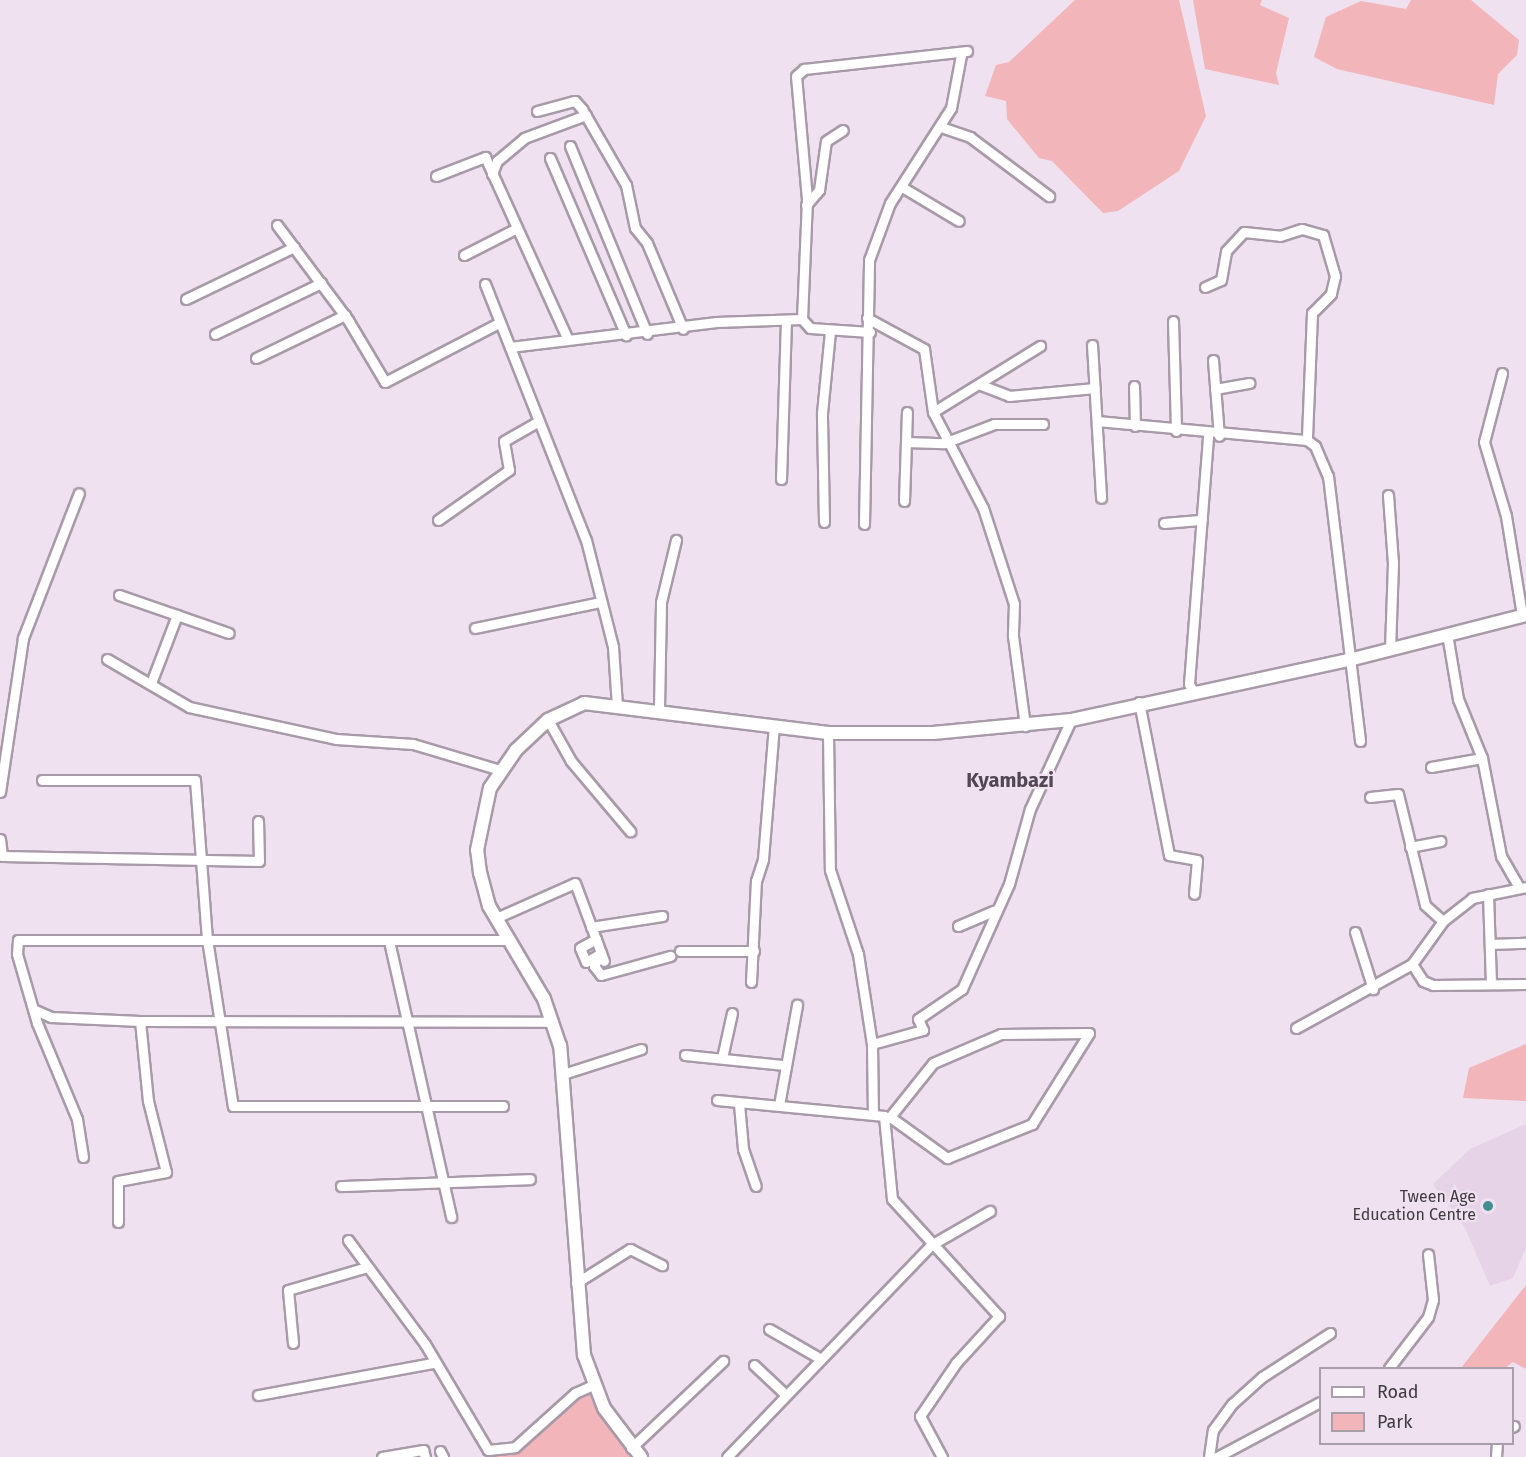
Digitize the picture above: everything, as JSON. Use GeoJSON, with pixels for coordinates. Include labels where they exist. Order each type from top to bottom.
{"type":"FeatureCollection","features":[{"type":"Feature","properties":{"kind":"street"},"geometry":{"type":"LineString","coordinates":[[864,524],[862,417],[870,332],[867,318],[869,261],[883,218],[951,108],[964,53],[902,55],[799,71],[806,205],[802,319],[810,328],[830,332],[870,332]]}},
{"type":"Feature","properties":{"kind":"street"},"geometry":{"type":"LineString","coordinates":[[537,111],[575,101],[586,115],[626,185],[635,228],[647,243],[683,329]]}},
{"type":"Feature","properties":{"kind":"street"},"geometry":{"type":"LineString","coordinates":[[492,174],[497,161],[524,138],[586,115]]}},
{"type":"Feature","properties":{"kind":"street"},"geometry":{"type":"LineString","coordinates":[[941,127],[970,136],[1049,196]]}},
{"type":"Feature","properties":{"kind":"street"},"geometry":{"type":"LineString","coordinates":[[806,205],[819,190],[826,141],[843,130]]}},
{"type":"Feature","properties":{"kind":"street"},"geometry":{"type":"LineString","coordinates":[[570,146],[647,334]]}},
{"type":"Feature","properties":{"kind":"street"},"geometry":{"type":"LineString","coordinates":[[436,176],[485,157],[567,338]]}},
{"type":"Feature","properties":{"kind":"street"},"geometry":{"type":"LineString","coordinates":[[550,158],[626,335]]}},
{"type":"Feature","properties":{"kind":"street"},"geometry":{"type":"LineString","coordinates":[[902,187],[959,221]]}},
{"type":"Feature","properties":{"kind":"street"},"geometry":{"type":"LineString","coordinates":[[277,225],[345,315],[386,382],[497,324]]}},
{"type":"Feature","properties":{"kind":"street"},"geometry":{"type":"LineString","coordinates":[[464,255],[517,228]]}},
{"type":"Feature","properties":{"kind":"street"},"geometry":{"type":"LineString","coordinates":[[1205,287],[1221,280],[1226,251],[1244,231],[1280,236],[1302,229],[1323,235],[1335,276],[1331,294],[1312,313],[1307,441]]}},
{"type":"Feature","properties":{"kind":"street"},"geometry":{"type":"LineString","coordinates":[[186,299],[294,247]]}},
{"type":"Feature","properties":{"kind":"street"},"geometry":{"type":"LineString","coordinates":[[215,334],[321,283]]}},
{"type":"Feature","properties":{"kind":"street"},"geometry":{"type":"LineString","coordinates":[[485,284],[497,324],[510,347],[586,540],[613,647],[617,705]]}},
{"type":"Feature","properties":{"kind":"street"},"geometry":{"type":"LineString","coordinates":[[256,358],[345,315]]}},
{"type":"Feature","properties":{"kind":"street"},"geometry":{"type":"LineString","coordinates":[[867,318],[924,349],[933,412],[983,508],[1014,604],[1025,726]]}},
{"type":"Feature","properties":{"kind":"street"},"geometry":{"type":"LineString","coordinates":[[510,347],[567,338],[647,334],[716,322],[802,319]]}},
{"type":"Feature","properties":{"kind":"street"},"geometry":{"type":"LineString","coordinates":[[782,479],[786,320]]}},
{"type":"Feature","properties":{"kind":"street"},"geometry":{"type":"LineString","coordinates":[[1173,321],[1176,431]]}},
{"type":"Feature","properties":{"kind":"street"},"geometry":{"type":"LineString","coordinates":[[824,522],[822,414],[830,332]]}},
{"type":"Feature","properties":{"kind":"street"},"geometry":{"type":"LineString","coordinates":[[1092,345],[1101,498]]}},
{"type":"Feature","properties":{"kind":"street"},"geometry":{"type":"LineString","coordinates":[[933,412],[981,385],[1040,346]]}},
{"type":"Feature","properties":{"kind":"street"},"geometry":{"type":"LineString","coordinates":[[1213,360],[1219,436]]}},
{"type":"Feature","properties":{"kind":"street"},"geometry":{"type":"LineString","coordinates":[[641,1457],[631,1448],[593,1385],[575,1284],[563,1074],[553,1022],[496,918],[477,850],[500,770],[548,720],[584,703],[659,708],[828,733],[1025,726],[1071,720],[1139,702],[1349,660],[1524,615],[1506,516],[1484,442],[1502,373]]}},
{"type":"Feature","properties":{"kind":"street"},"geometry":{"type":"LineString","coordinates":[[1215,389],[1250,383]]}},
{"type":"Feature","properties":{"kind":"street"},"geometry":{"type":"LineString","coordinates":[[981,385],[1009,396],[1095,388]]}},
{"type":"Feature","properties":{"kind":"street"},"geometry":{"type":"LineString","coordinates":[[1134,386],[1135,426]]}},
{"type":"Feature","properties":{"kind":"street"},"geometry":{"type":"LineString","coordinates":[[904,501],[907,412]]}},
{"type":"Feature","properties":{"kind":"street"},"geometry":{"type":"LineString","coordinates":[[438,520],[509,470],[504,441],[539,421]]}},
{"type":"Feature","properties":{"kind":"street"},"geometry":{"type":"LineString","coordinates":[[1096,421],[1208,435],[1307,441],[1324,459],[1360,741]]}},
{"type":"Feature","properties":{"kind":"street"},"geometry":{"type":"LineString","coordinates":[[906,442],[948,440],[994,424],[1043,424]]}},
{"type":"Feature","properties":{"kind":"street"},"geometry":{"type":"LineString","coordinates":[[1193,691],[1189,684],[1208,435]]}},
{"type":"Feature","properties":{"kind":"street"},"geometry":{"type":"LineString","coordinates":[[0,792],[23,638],[79,493]]}},
{"type":"Feature","properties":{"kind":"street"},"geometry":{"type":"LineString","coordinates":[[1388,495],[1393,563],[1390,648]]}},
{"type":"Feature","properties":{"kind":"street"},"geometry":{"type":"LineString","coordinates":[[1164,523],[1202,520]]}},
{"type":"Feature","properties":{"kind":"street"},"geometry":{"type":"LineString","coordinates":[[659,708],[661,602],[676,540]]}},
{"type":"Feature","properties":{"kind":"street"},"geometry":{"type":"LineString","coordinates":[[119,595],[229,633]]}},
{"type":"Feature","properties":{"kind":"street"},"geometry":{"type":"LineString","coordinates":[[475,628],[601,602]]}},
{"type":"Feature","properties":{"kind":"street"},"geometry":{"type":"LineString","coordinates":[[151,683],[177,615]]}},
{"type":"Feature","properties":{"kind":"street"},"geometry":{"type":"LineString","coordinates":[[1296,1028],[1373,989],[1412,964],[1443,921],[1472,898],[1522,887],[1501,856],[1482,758],[1458,699],[1447,634]]}},
{"type":"Feature","properties":{"kind":"street"},"geometry":{"type":"LineString","coordinates":[[107,659],[189,707],[336,739],[412,744],[500,770]]}},
{"type":"Feature","properties":{"kind":"street"},"geometry":{"type":"LineString","coordinates":[[1139,702],[1169,855],[1197,860],[1194,894]]}},
{"type":"Feature","properties":{"kind":"street"},"geometry":{"type":"LineString","coordinates":[[548,720],[571,761],[630,831]]}},
{"type":"Feature","properties":{"kind":"street"},"geometry":{"type":"LineString","coordinates":[[872,1044],[923,1030],[918,1019],[962,988],[994,911],[1009,884],[1030,809],[1071,720]]}},
{"type":"Feature","properties":{"kind":"street"},"geometry":{"type":"LineString","coordinates":[[751,982],[756,881],[763,859],[774,726]]}},
{"type":"Feature","properties":{"kind":"street"},"geometry":{"type":"LineString","coordinates":[[828,733],[830,870],[858,954],[872,1044],[873,1113]]}},
{"type":"Feature","properties":{"kind":"street"},"geometry":{"type":"LineString","coordinates":[[1431,767],[1482,758]]}},
{"type":"Feature","properties":{"kind":"street"},"geometry":{"type":"LineString","coordinates":[[42,780],[195,780],[207,939],[233,1106],[424,1101],[503,1106]]}},
{"type":"Feature","properties":{"kind":"street"},"geometry":{"type":"LineString","coordinates":[[1370,797],[1398,794],[1425,906],[1443,921]]}},
{"type":"Feature","properties":{"kind":"street"},"geometry":{"type":"LineString","coordinates":[[0,839],[2,856],[201,862],[259,861],[258,821]]}},
{"type":"Feature","properties":{"kind":"street"},"geometry":{"type":"LineString","coordinates":[[1410,847],[1440,841]]}},
{"type":"Feature","properties":{"kind":"street"},"geometry":{"type":"LineString","coordinates":[[496,918],[575,883],[602,957]]}},
{"type":"Feature","properties":{"kind":"street"},"geometry":{"type":"LineString","coordinates":[[1488,894],[1491,984]]}},
{"type":"Feature","properties":{"kind":"street"},"geometry":{"type":"LineString","coordinates":[[958,926],[994,911]]}},
{"type":"Feature","properties":{"kind":"street"},"geometry":{"type":"LineString","coordinates":[[591,927],[662,916]]}},
{"type":"Feature","properties":{"kind":"street"},"geometry":{"type":"LineString","coordinates":[[1355,932],[1373,989]]}},
{"type":"Feature","properties":{"kind":"street"},"geometry":{"type":"LineString","coordinates":[[596,939],[580,948],[586,962],[602,957]]}},
{"type":"Feature","properties":{"kind":"street"},"geometry":{"type":"LineString","coordinates":[[83,1157],[76,1119],[33,1009],[17,954],[18,940],[507,940]]}},
{"type":"Feature","properties":{"kind":"street"},"geometry":{"type":"LineString","coordinates":[[389,941],[450,1217]]}},
{"type":"Feature","properties":{"kind":"street"},"geometry":{"type":"LineString","coordinates":[[1490,944],[1526,943]]}},
{"type":"Feature","properties":{"kind":"street"},"geometry":{"type":"LineString","coordinates":[[680,951],[754,951]]}},
{"type":"Feature","properties":{"kind":"street"},"geometry":{"type":"LineString","coordinates":[[602,957],[594,966],[600,975],[670,956]]}},
{"type":"Feature","properties":{"kind":"street"},"geometry":{"type":"LineString","coordinates":[[1412,964],[1423,981],[1433,986],[1526,984]]}},
{"type":"Feature","properties":{"kind":"street"},"geometry":{"type":"LineString","coordinates":[[779,1106],[784,1065],[796,1005]]}},
{"type":"Feature","properties":{"kind":"street"},"geometry":{"type":"LineString","coordinates":[[33,1009],[51,1017],[140,1021],[220,1018],[406,1023],[553,1022]]}},
{"type":"Feature","properties":{"kind":"street"},"geometry":{"type":"LineString","coordinates":[[722,1058],[732,1013]]}},
{"type":"Feature","properties":{"kind":"street"},"geometry":{"type":"LineString","coordinates":[[118,1222],[118,1181],[166,1172],[148,1101],[140,1021]]}},
{"type":"Feature","properties":{"kind":"street"},"geometry":{"type":"LineString","coordinates":[[717,1100],[739,1104],[873,1113],[889,1117],[947,1158],[1032,1124],[1089,1033],[1001,1034],[933,1063],[889,1117],[892,1199],[931,1245],[999,1316],[956,1363],[921,1416],[942,1457]]}},
{"type":"Feature","properties":{"kind":"street"},"geometry":{"type":"LineString","coordinates":[[563,1074],[641,1049]]}},
{"type":"Feature","properties":{"kind":"street"},"geometry":{"type":"LineString","coordinates":[[685,1055],[784,1065]]}},
{"type":"Feature","properties":{"kind":"street"},"geometry":{"type":"LineString","coordinates":[[739,1104],[743,1149],[756,1186]]}},
{"type":"Feature","properties":{"kind":"street"},"geometry":{"type":"LineString","coordinates":[[341,1186],[530,1179]]}},
{"type":"Feature","properties":{"kind":"street"},"geometry":{"type":"LineString","coordinates":[[727,1457],[785,1394],[931,1245],[990,1211]]}},
{"type":"Feature","properties":{"kind":"street"},"geometry":{"type":"LineString","coordinates":[[348,1240],[424,1344],[432,1363],[488,1450],[514,1447],[575,1393],[593,1385]]}},
{"type":"Feature","properties":{"kind":"street"},"geometry":{"type":"LineString","coordinates":[[575,1284],[630,1249],[662,1265]]}},
{"type":"Feature","properties":{"kind":"street"},"geometry":{"type":"LineString","coordinates":[[1390,1367],[1428,1317],[1433,1300],[1428,1254]]}},
{"type":"Feature","properties":{"kind":"street"},"geometry":{"type":"LineString","coordinates":[[293,1343],[288,1290],[367,1267]]}},
{"type":"Feature","properties":{"kind":"street"},"geometry":{"type":"LineString","coordinates":[[770,1329],[821,1359]]}},
{"type":"Feature","properties":{"kind":"street"},"geometry":{"type":"LineString","coordinates":[[1209,1457],[1213,1430],[1232,1404],[1262,1377],[1330,1333]]}},
{"type":"Feature","properties":{"kind":"street"},"geometry":{"type":"LineString","coordinates":[[631,1448],[723,1361]]}},
{"type":"Feature","properties":{"kind":"street"},"geometry":{"type":"LineString","coordinates":[[258,1395],[432,1363]]}},
{"type":"Feature","properties":{"kind":"street"},"geometry":{"type":"LineString","coordinates":[[754,1365],[785,1394]]}},
{"type":"Feature","properties":{"kind":"street"},"geometry":{"type":"LineString","coordinates":[[1217,1457],[1319,1403]]}},
{"type":"Feature","properties":{"kind":"street"},"geometry":{"type":"LineString","coordinates":[[382,1457],[423,1450],[425,1457]]}},
{"type":"Feature","properties":{"kind":"shaded area","name":"Tween Age Education Centre"},"geometry":{"type":"Polygon","coordinates":[[[1526,1124],[1526,1248],[1513,1278],[1490,1286],[1465,1228],[1433,1184],[1470,1149],[1526,1124]]]}},
{"type":"Feature","properties":{"kind":"green space"},"geometry":{"type":"Polygon","coordinates":[[[1075,0],[1179,0],[1206,116],[1179,171],[1118,211],[1103,213],[1052,161],[1039,158],[1007,119],[1006,101],[985,96],[996,65],[1009,62],[1075,0]]]}},
{"type":"Feature","properties":{"kind":"green space"},"geometry":{"type":"Polygon","coordinates":[[[1193,0],[1262,0],[1260,5],[1289,18],[1276,73],[1279,85],[1205,69],[1193,0]]]}},
{"type":"Feature","properties":{"kind":"green space"},"geometry":{"type":"Polygon","coordinates":[[[1411,0],[1471,0],[1519,40],[1517,55],[1498,74],[1494,105],[1337,69],[1314,57],[1326,17],[1361,1],[1406,9],[1411,0]]]}},
{"type":"Feature","properties":{"kind":"green space"},"geometry":{"type":"Polygon","coordinates":[[[1526,1044],[1526,1101],[1463,1098],[1469,1068],[1526,1044]]]}},
{"type":"Feature","properties":{"kind":"green space"},"geometry":{"type":"Polygon","coordinates":[[[1526,1285],[1526,1369],[1513,1362],[1506,1367],[1462,1367],[1526,1285]]]}},
{"type":"Feature","properties":{"kind":"green space"},"geometry":{"type":"Polygon","coordinates":[[[583,1392],[589,1392],[633,1457],[494,1457],[493,1453],[510,1454],[583,1392]]]}},
{"type":"Feature","properties":{"kind":"place","name":"Tween Age Education Centre"},"geometry":{"type":"Point","coordinates":[1488,1206]}},
{"type":"Feature","properties":{"kind":"district","name":"Kyambazi"},"geometry":{"type":"Point","coordinates":[1010,780]}}]}
